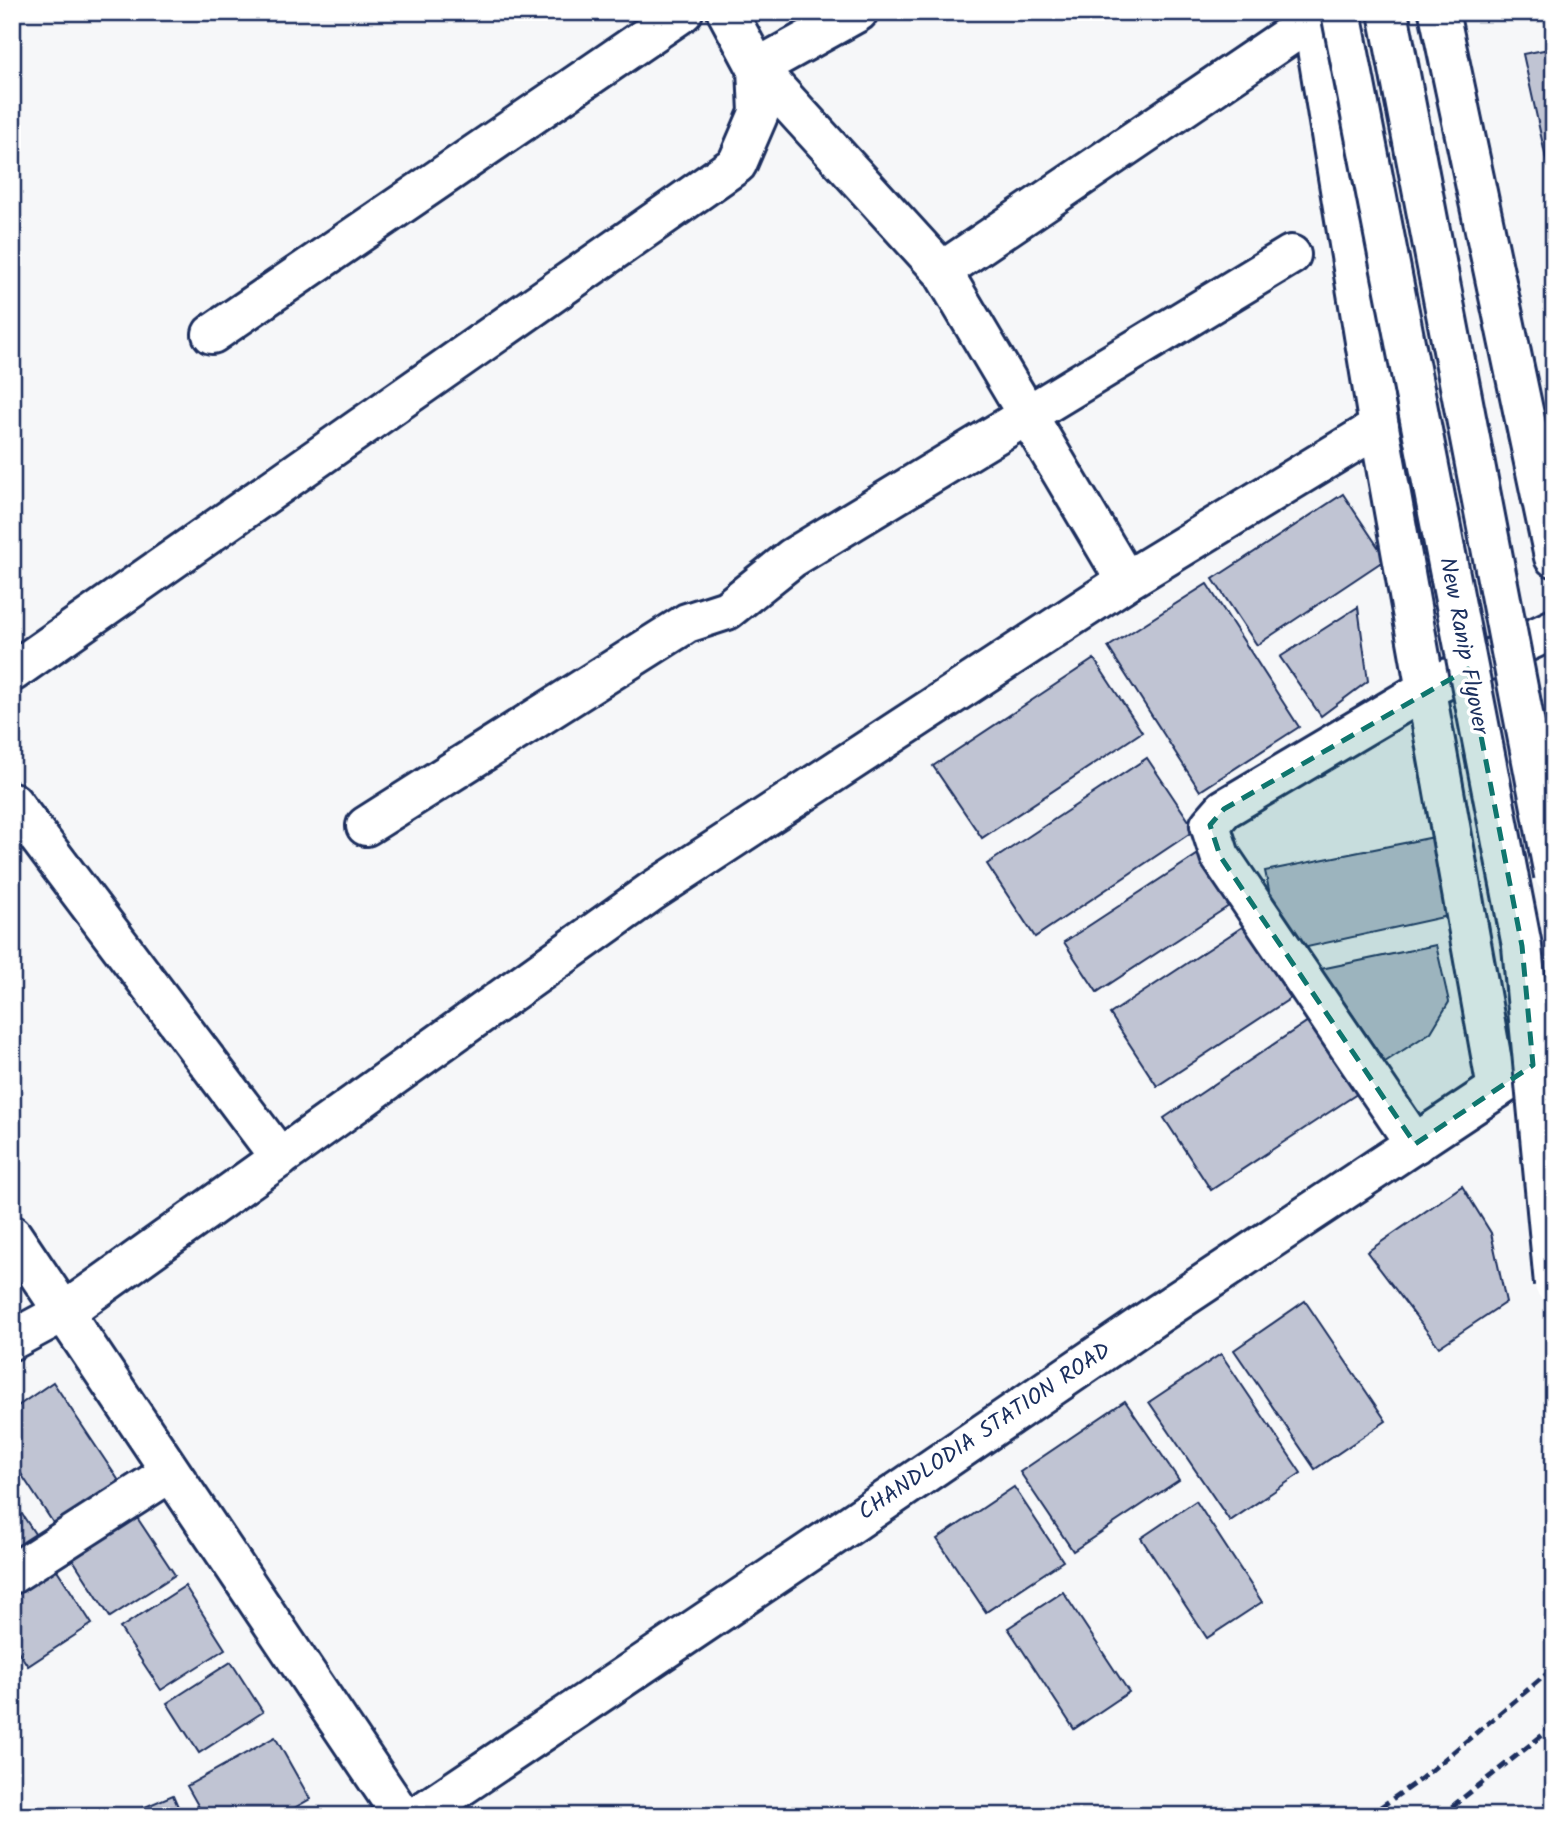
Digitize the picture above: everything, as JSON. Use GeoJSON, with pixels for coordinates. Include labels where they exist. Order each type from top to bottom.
{"type":"FeatureCollection","features":[{"type":"Feature","properties":{"kind":"street"},"geometry":{"type":"LineString","coordinates":[[212,334],[682,12]]}},
{"type":"Feature","properties":{"kind":"street"},"geometry":{"type":"LineString","coordinates":[[727,12],[757,68],[942,271],[1126,581]]}},
{"type":"Feature","properties":{"kind":"street"},"geometry":{"type":"LineString","coordinates":[[757,68],[858,12]]}},
{"type":"Feature","properties":{"kind":"street","name":"New Ranip Flyover"},"geometry":{"type":"LineString","coordinates":[[1388,12],[1554,875]]}},
{"type":"Feature","properties":{"kind":"street"},"geometry":{"type":"LineString","coordinates":[[1439,12],[1554,557]]}},
{"type":"Feature","properties":{"kind":"street"},"geometry":{"type":"LineString","coordinates":[[942,271],[1321,15],[1379,426],[1497,1089]]}},
{"type":"Feature","properties":{"kind":"street","name":"New Ranip Flyover"},"geometry":{"type":"LineString","coordinates":[[1321,15],[1521,946],[1554,1284]]}},
{"type":"Feature","properties":{"kind":"street"},"geometry":{"type":"LineString","coordinates":[[12,672],[737,164],[759,113],[757,68]]}},
{"type":"Feature","properties":{"kind":"street"},"geometry":{"type":"LineString","coordinates":[[366,827],[687,623],[727,610],[792,558],[1291,255]]}},
{"type":"Feature","properties":{"kind":"street"},"geometry":{"type":"LineString","coordinates":[[12,1340],[64,1312],[651,892],[1126,581],[1379,426]]}},
{"type":"Feature","properties":{"kind":"street"},"geometry":{"type":"LineString","coordinates":[[1415,1144],[1220,856],[1210,825],[1224,809],[1426,689],[1554,629]]}},
{"type":"Feature","properties":{"kind":"street"},"geometry":{"type":"LineString","coordinates":[[12,802],[280,1158]]}},
{"type":"Feature","properties":{"kind":"street","name":"CHANDLODIA STATION ROAD"},"geometry":{"type":"LineString","coordinates":[[417,1816],[1158,1314],[1554,1051]]}},
{"type":"Feature","properties":{"kind":"street"},"geometry":{"type":"LineString","coordinates":[[12,1235],[402,1816]]}},
{"type":"Feature","properties":{"kind":"street"},"geometry":{"type":"LineString","coordinates":[[12,1574],[171,1472]]}},
{"type":"Feature","properties":{"kind":"highlighted area"},"geometry":{"type":"Polygon","coordinates":[[[1468,669],[1522,946],[1533,1065],[1415,1144],[1220,856],[1210,825],[1224,809],[1468,669]]]}},
{"type":"Feature","properties":{"kind":"building"},"geometry":{"type":"Polygon","coordinates":[[[1554,48],[1554,195],[1523,54],[1554,48]]]}},
{"type":"Feature","properties":{"kind":"building"},"geometry":{"type":"Polygon","coordinates":[[[1343,494],[1386,559],[1257,645],[1213,579],[1343,494]]]}},
{"type":"Feature","properties":{"kind":"building"},"geometry":{"type":"Polygon","coordinates":[[[1207,584],[1299,727],[1200,791],[1108,647],[1207,584]]]}},
{"type":"Feature","properties":{"kind":"building"},"geometry":{"type":"Polygon","coordinates":[[[1358,607],[1368,681],[1321,716],[1280,657],[1358,607]]]}},
{"type":"Feature","properties":{"kind":"building"},"geometry":{"type":"Polygon","coordinates":[[[1094,659],[1142,732],[982,838],[933,766],[1094,659]]]}},
{"type":"Feature","properties":{"kind":"building"},"geometry":{"type":"Polygon","coordinates":[[[1147,758],[1195,830],[1035,937],[987,864],[1147,758]]]}},
{"type":"Feature","properties":{"kind":"building"},"geometry":{"type":"Polygon","coordinates":[[[1444,835],[1457,914],[1303,948],[1273,909],[1265,871],[1444,835]]]}},
{"type":"Feature","properties":{"kind":"building"},"geometry":{"type":"Polygon","coordinates":[[[1200,853],[1232,904],[1097,992],[1064,942],[1200,853]]]}},
{"type":"Feature","properties":{"kind":"building"},"geometry":{"type":"Polygon","coordinates":[[[1244,926],[1291,998],[1157,1086],[1110,1014],[1244,926]]]}},
{"type":"Feature","properties":{"kind":"building"},"geometry":{"type":"Polygon","coordinates":[[[1436,945],[1449,1002],[1431,1032],[1385,1062],[1321,969],[1436,945]]]}},
{"type":"Feature","properties":{"kind":"building"},"geometry":{"type":"Polygon","coordinates":[[[1323,1011],[1372,1084],[1211,1190],[1164,1118],[1323,1011]]]}},
{"type":"Feature","properties":{"kind":"building"},"geometry":{"type":"Polygon","coordinates":[[[1462,1186],[1491,1233],[1506,1302],[1439,1347],[1367,1252],[1462,1186]]]}},
{"type":"Feature","properties":{"kind":"building"},"geometry":{"type":"Polygon","coordinates":[[[1305,1301],[1386,1421],[1315,1469],[1234,1350],[1305,1301]]]}},
{"type":"Feature","properties":{"kind":"building"},"geometry":{"type":"Polygon","coordinates":[[[1221,1354],[1301,1473],[1230,1521],[1149,1402],[1221,1354]]]}},
{"type":"Feature","properties":{"kind":"building"},"geometry":{"type":"Polygon","coordinates":[[[53,1382],[121,1484],[56,1527],[12,1460],[12,1410],[53,1382]]]}},
{"type":"Feature","properties":{"kind":"building"},"geometry":{"type":"Polygon","coordinates":[[[1125,1401],[1179,1480],[1073,1551],[1020,1472],[1125,1401]]]}},
{"type":"Feature","properties":{"kind":"building"},"geometry":{"type":"Polygon","coordinates":[[[1014,1487],[1063,1561],[986,1612],[937,1539],[1014,1487]]]}},
{"type":"Feature","properties":{"kind":"building"},"geometry":{"type":"Polygon","coordinates":[[[12,1499],[39,1540],[12,1557],[12,1499]]]}},
{"type":"Feature","properties":{"kind":"building"},"geometry":{"type":"Polygon","coordinates":[[[1196,1501],[1262,1602],[1207,1638],[1141,1538],[1196,1501]]]}},
{"type":"Feature","properties":{"kind":"building"},"geometry":{"type":"Polygon","coordinates":[[[134,1513],[175,1575],[110,1617],[70,1555],[134,1513]]]}},
{"type":"Feature","properties":{"kind":"building"},"geometry":{"type":"Polygon","coordinates":[[[52,1562],[92,1624],[28,1666],[12,1642],[12,1588],[52,1562]]]}},
{"type":"Feature","properties":{"kind":"building"},"geometry":{"type":"Polygon","coordinates":[[[185,1586],[225,1649],[161,1690],[120,1628],[185,1586]]]}},
{"type":"Feature","properties":{"kind":"building"},"geometry":{"type":"Polygon","coordinates":[[[1063,1592],[1129,1692],[1074,1729],[1008,1628],[1063,1592]]]}},
{"type":"Feature","properties":{"kind":"building"},"geometry":{"type":"Polygon","coordinates":[[[231,1662],[263,1712],[199,1753],[167,1703],[231,1662]]]}},
{"type":"Feature","properties":{"kind":"building"},"geometry":{"type":"Polygon","coordinates":[[[275,1737],[310,1799],[280,1816],[204,1816],[187,1786],[275,1737]]]}},
{"type":"Feature","properties":{"kind":"building"},"geometry":{"type":"Polygon","coordinates":[[[173,1795],[182,1816],[124,1816],[173,1795]]]}},
{"type":"Feature","properties":{"kind":"railway"},"geometry":{"type":"LineString","coordinates":[[1368,1816],[1422,1778],[1554,1668]]}},
{"type":"Feature","properties":{"kind":"railway"},"geometry":{"type":"LineString","coordinates":[[1440,1816],[1554,1726]]}}]}
